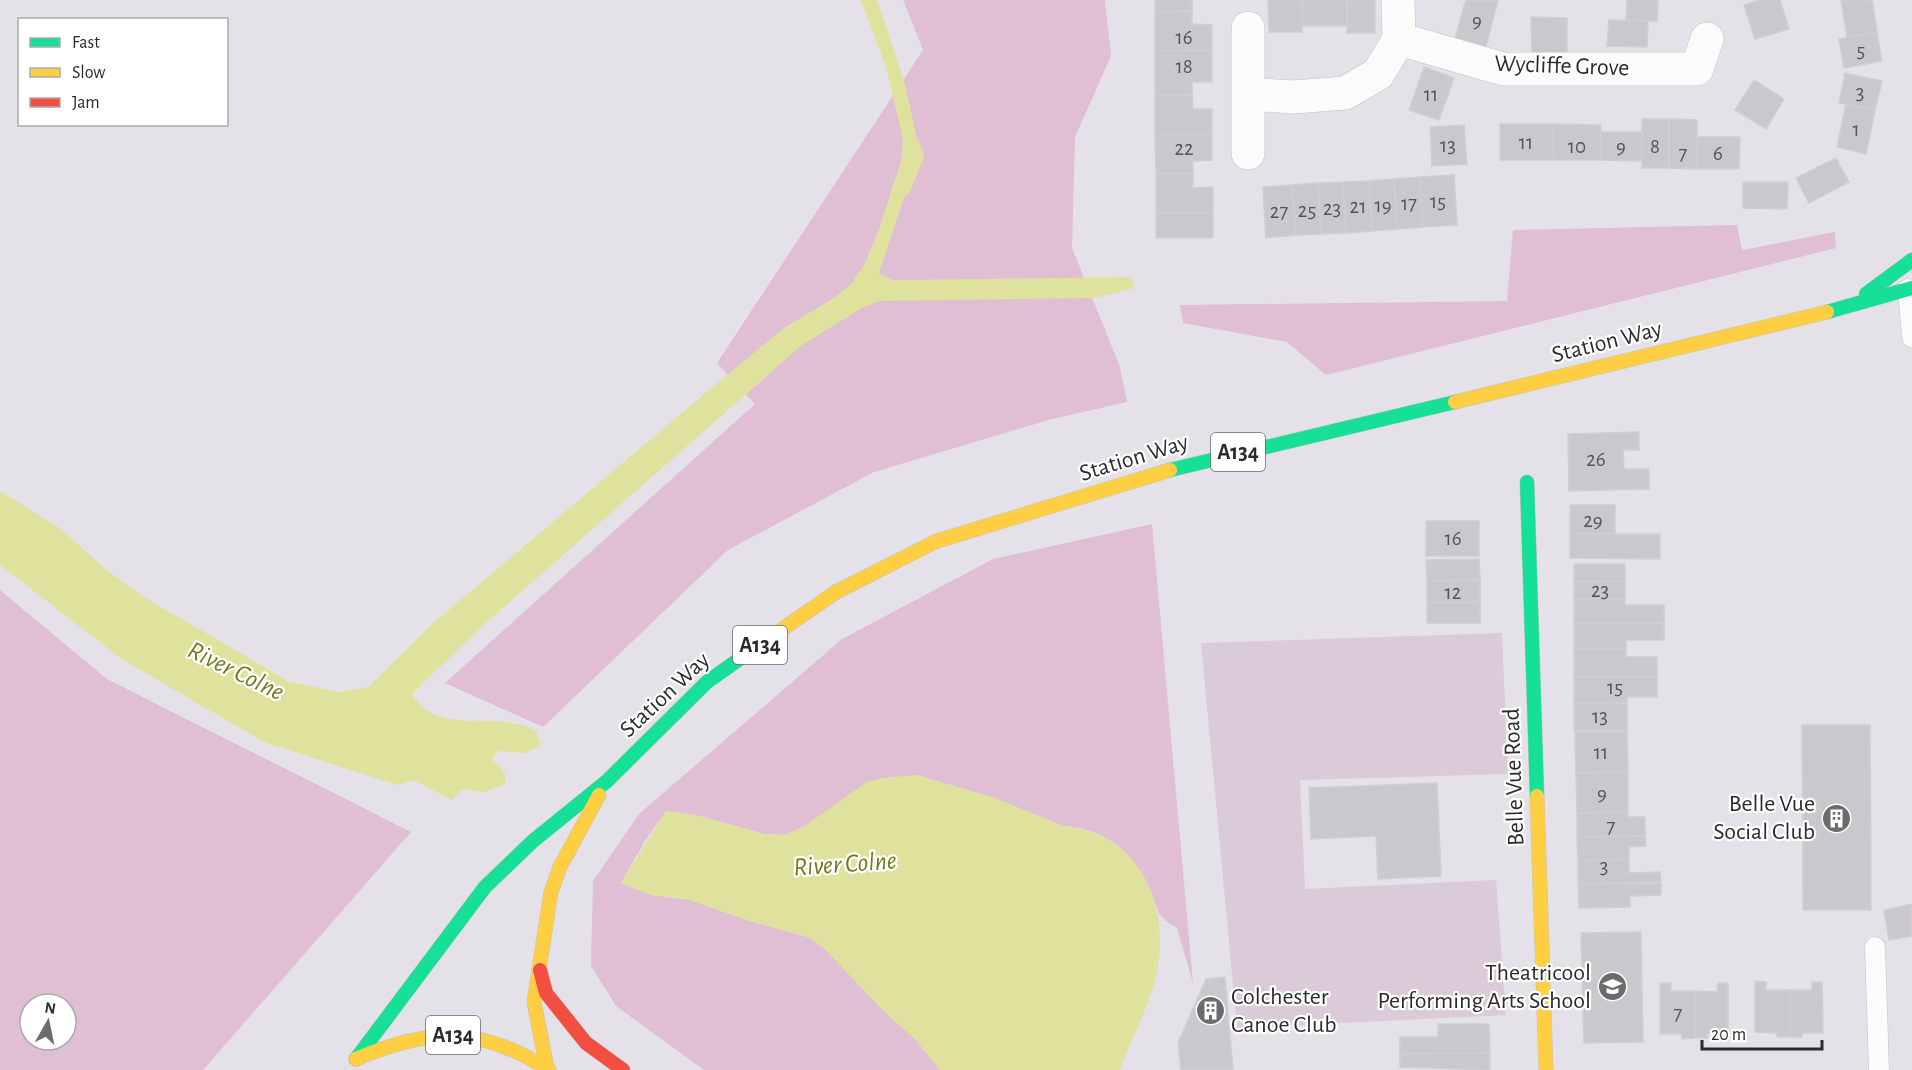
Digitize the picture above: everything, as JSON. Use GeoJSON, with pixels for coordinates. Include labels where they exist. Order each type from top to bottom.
{"type":"FeatureCollection","features":[{"type":"Feature","properties":{"kind":"main road","name":"Station Way"},"geometry":{"type":"LineString","coordinates":[[1851,306],[1912,260]]}},
{"type":"Feature","properties":{"kind":"main road","name":"Station Way"},"geometry":{"type":"LineString","coordinates":[[548,1069],[521,1052],[502,1044],[462,1035],[417,1036],[381,1047],[350,1063],[485,887],[533,841],[607,781],[707,682],[836,592],[937,541],[1198,462],[1851,306],[1910,289]]}},
{"type":"Feature","properties":{"kind":"main road","name":"Belle Vue Road"},"geometry":{"type":"LineString","coordinates":[[1527,482],[1546,1070]]}},
{"type":"Feature","properties":{"kind":"main road","name":"Station Way"},"geometry":{"type":"LineString","coordinates":[[548,1069],[534,1002],[551,892],[560,867],[607,781]]}},
{"type":"Feature","properties":{"kind":"main road"},"geometry":{"type":"LineString","coordinates":[[539,965],[546,993],[586,1043],[622,1070]]}},
{"type":"Feature","properties":{"kind":"street"},"geometry":{"type":"LineString","coordinates":[[1248,94],[1294,98],[1345,93],[1378,74],[1400,39],[1398,0]]}},
{"type":"Feature","properties":{"kind":"street"},"geometry":{"type":"LineString","coordinates":[[1248,28],[1248,153]]}},
{"type":"Feature","properties":{"kind":"street","name":"Wycliffe Grove"},"geometry":{"type":"LineString","coordinates":[[1400,39],[1503,69],[1697,69],[1707,39]]}},
{"type":"Feature","properties":{"kind":"lane"},"geometry":{"type":"LineString","coordinates":[[1910,289],[1912,337]]}},
{"type":"Feature","properties":{"kind":"lane"},"geometry":{"type":"LineString","coordinates":[[1875,947],[1879,1070]]}},
{"type":"Feature","properties":{"kind":"shaded area"},"geometry":{"type":"Polygon","coordinates":[[[903,0],[1105,0],[1111,56],[1075,137],[1072,248],[1120,367],[1127,402],[1052,419],[874,472],[728,550],[543,727],[445,683],[755,404],[717,363],[923,50],[903,0]]]}},
{"type":"Feature","properties":{"kind":"shaded area"},"geometry":{"type":"Polygon","coordinates":[[[1737,225],[1742,250],[1835,232],[1836,248],[1326,375],[1287,342],[1183,323],[1180,305],[1507,301],[1513,230],[1737,225]]]}},
{"type":"Feature","properties":{"kind":"shaded area"},"geometry":{"type":"Polygon","coordinates":[[[1152,524],[1193,983],[1177,928],[1161,917],[1144,879],[1128,855],[1118,846],[1093,832],[1063,826],[995,798],[916,775],[785,835],[764,834],[699,816],[666,811],[645,841],[621,883],[651,895],[690,900],[753,922],[808,937],[823,947],[883,1010],[916,1040],[940,1070],[704,1070],[616,1006],[591,966],[593,881],[639,814],[842,639],[993,559],[1152,524]]]}},
{"type":"Feature","properties":{"kind":"shaded area"},"geometry":{"type":"Polygon","coordinates":[[[0,590],[107,679],[411,832],[203,1070],[0,1070],[0,590]]]}},
{"type":"Feature","properties":{"kind":"shaded area"},"geometry":{"type":"Polygon","coordinates":[[[1502,633],[1508,774],[1300,780],[1305,889],[1496,880],[1506,1015],[1237,1028],[1201,643],[1502,633]]]}},
{"type":"Feature","properties":{"kind":"water","name":"River Colne"},"geometry":{"type":"Polygon","coordinates":[[[861,0],[877,0],[905,84],[916,134],[918,156],[879,273],[892,280],[1131,277],[1134,288],[1095,298],[880,301],[862,308],[802,345],[480,628],[412,694],[423,708],[437,716],[470,721],[505,722],[536,731],[541,746],[525,753],[498,751],[492,759],[505,773],[505,784],[484,792],[462,789],[452,800],[413,780],[397,785],[264,742],[123,660],[0,565],[0,491],[58,527],[108,571],[144,597],[288,681],[337,692],[368,687],[431,625],[715,385],[784,328],[834,298],[851,284],[865,263],[878,232],[901,161],[903,140],[886,67],[861,0]]]}},
{"type":"Feature","properties":{"kind":"water","name":"River Colne"},"geometry":{"type":"Polygon","coordinates":[[[916,775],[995,798],[1063,826],[1088,831],[1110,841],[1128,855],[1142,873],[1152,894],[1158,917],[1160,941],[1158,966],[1147,1006],[1120,1070],[940,1070],[916,1040],[883,1010],[823,947],[808,937],[753,922],[687,899],[651,895],[621,883],[666,811],[699,816],[764,834],[785,835],[803,827],[867,782],[882,778],[916,775]]]}},
{"type":"Feature","properties":{"kind":"building"},"geometry":{"type":"Polygon","coordinates":[[[1155,0],[1192,0],[1192,11],[1155,12],[1155,0]]]}},
{"type":"Feature","properties":{"kind":"building"},"geometry":{"type":"Polygon","coordinates":[[[1268,0],[1302,0],[1302,32],[1269,32],[1268,0]]]}},
{"type":"Feature","properties":{"kind":"building"},"geometry":{"type":"Polygon","coordinates":[[[1302,0],[1347,0],[1347,26],[1302,26],[1302,0]]]}},
{"type":"Feature","properties":{"kind":"building"},"geometry":{"type":"Polygon","coordinates":[[[1347,0],[1375,0],[1375,33],[1347,33],[1347,0]]]}},
{"type":"Feature","properties":{"kind":"building"},"geometry":{"type":"Polygon","coordinates":[[[1466,0],[1498,1],[1486,46],[1455,38],[1466,0]]]}},
{"type":"Feature","properties":{"kind":"building"},"geometry":{"type":"Polygon","coordinates":[[[1627,0],[1658,0],[1657,21],[1626,20],[1627,0]]]}},
{"type":"Feature","properties":{"kind":"building"},"geometry":{"type":"Polygon","coordinates":[[[1759,0],[1780,0],[1789,29],[1755,39],[1744,5],[1759,0]]]}},
{"type":"Feature","properties":{"kind":"building"},"geometry":{"type":"Polygon","coordinates":[[[1841,0],[1872,0],[1877,32],[1847,37],[1841,0]]]}},
{"type":"Feature","properties":{"kind":"building"},"geometry":{"type":"Polygon","coordinates":[[[1192,11],[1192,24],[1212,25],[1212,50],[1155,51],[1155,12],[1192,11]]]}},
{"type":"Feature","properties":{"kind":"building"},"geometry":{"type":"Polygon","coordinates":[[[1531,17],[1567,18],[1567,53],[1532,53],[1531,17]]]}},
{"type":"Feature","properties":{"kind":"building"},"geometry":{"type":"Polygon","coordinates":[[[1609,20],[1648,21],[1647,47],[1607,46],[1609,20]]]}},
{"type":"Feature","properties":{"kind":"building"},"geometry":{"type":"Polygon","coordinates":[[[1877,32],[1882,61],[1844,68],[1839,39],[1877,32]]]}},
{"type":"Feature","properties":{"kind":"building"},"geometry":{"type":"Polygon","coordinates":[[[1212,50],[1212,82],[1192,82],[1192,95],[1155,95],[1155,51],[1212,50]]]}},
{"type":"Feature","properties":{"kind":"building"},"geometry":{"type":"Polygon","coordinates":[[[1424,67],[1454,78],[1439,120],[1409,110],[1424,67]]]}},
{"type":"Feature","properties":{"kind":"building"},"geometry":{"type":"Polygon","coordinates":[[[1845,73],[1882,81],[1875,110],[1839,103],[1845,73]]]}},
{"type":"Feature","properties":{"kind":"building"},"geometry":{"type":"Polygon","coordinates":[[[1754,80],[1784,99],[1766,129],[1735,110],[1754,80]]]}},
{"type":"Feature","properties":{"kind":"building"},"geometry":{"type":"Polygon","coordinates":[[[1155,95],[1192,95],[1193,109],[1212,109],[1212,134],[1155,135],[1155,95]]]}},
{"type":"Feature","properties":{"kind":"building"},"geometry":{"type":"Polygon","coordinates":[[[1846,104],[1875,110],[1866,154],[1837,147],[1846,104]]]}},
{"type":"Feature","properties":{"kind":"building"},"geometry":{"type":"Polygon","coordinates":[[[1642,119],[1669,119],[1669,168],[1642,168],[1642,119]]]}},
{"type":"Feature","properties":{"kind":"building"},"geometry":{"type":"Polygon","coordinates":[[[1669,119],[1697,120],[1697,169],[1669,168],[1669,119]]]}},
{"type":"Feature","properties":{"kind":"building"},"geometry":{"type":"Polygon","coordinates":[[[1500,124],[1553,124],[1552,160],[1500,160],[1500,124]]]}},
{"type":"Feature","properties":{"kind":"building"},"geometry":{"type":"Polygon","coordinates":[[[1553,124],[1601,125],[1601,160],[1552,160],[1553,124]]]}},
{"type":"Feature","properties":{"kind":"building"},"geometry":{"type":"Polygon","coordinates":[[[1464,125],[1467,164],[1432,166],[1430,127],[1464,125]]]}},
{"type":"Feature","properties":{"kind":"building"},"geometry":{"type":"Polygon","coordinates":[[[1601,132],[1642,132],[1642,161],[1601,160],[1601,132]]]}},
{"type":"Feature","properties":{"kind":"building"},"geometry":{"type":"Polygon","coordinates":[[[1212,134],[1212,160],[1193,161],[1193,174],[1156,174],[1155,135],[1212,134]]]}},
{"type":"Feature","properties":{"kind":"building"},"geometry":{"type":"Polygon","coordinates":[[[1697,137],[1740,137],[1739,169],[1697,169],[1697,137]]]}},
{"type":"Feature","properties":{"kind":"building"},"geometry":{"type":"Polygon","coordinates":[[[1836,158],[1849,182],[1809,203],[1796,178],[1836,158]]]}},
{"type":"Feature","properties":{"kind":"building"},"geometry":{"type":"Polygon","coordinates":[[[1156,174],[1193,174],[1193,188],[1213,187],[1213,213],[1156,213],[1156,174]]]}},
{"type":"Feature","properties":{"kind":"building"},"geometry":{"type":"Polygon","coordinates":[[[1454,175],[1457,225],[1423,227],[1420,177],[1454,175]]]}},
{"type":"Feature","properties":{"kind":"building"},"geometry":{"type":"Polygon","coordinates":[[[1420,177],[1423,227],[1397,229],[1394,179],[1420,177]]]}},
{"type":"Feature","properties":{"kind":"building"},"geometry":{"type":"Polygon","coordinates":[[[1394,179],[1397,229],[1372,231],[1369,181],[1394,179]]]}},
{"type":"Feature","properties":{"kind":"building"},"geometry":{"type":"Polygon","coordinates":[[[1369,181],[1372,231],[1346,233],[1343,182],[1369,181]]]}},
{"type":"Feature","properties":{"kind":"building"},"geometry":{"type":"Polygon","coordinates":[[[1343,182],[1346,233],[1321,234],[1318,183],[1343,182]]]}},
{"type":"Feature","properties":{"kind":"building"},"geometry":{"type":"Polygon","coordinates":[[[1743,182],[1788,182],[1787,209],[1743,208],[1743,182]]]}},
{"type":"Feature","properties":{"kind":"building"},"geometry":{"type":"Polygon","coordinates":[[[1318,183],[1321,234],[1296,235],[1292,185],[1318,183]]]}},
{"type":"Feature","properties":{"kind":"building"},"geometry":{"type":"Polygon","coordinates":[[[1292,185],[1296,235],[1266,238],[1263,187],[1292,185]]]}},
{"type":"Feature","properties":{"kind":"building"},"geometry":{"type":"Polygon","coordinates":[[[1156,213],[1213,213],[1213,238],[1156,238],[1156,213]]]}},
{"type":"Feature","properties":{"kind":"building"},"geometry":{"type":"Polygon","coordinates":[[[1639,432],[1639,450],[1623,450],[1624,469],[1649,469],[1649,489],[1569,491],[1568,434],[1639,432]]]}},
{"type":"Feature","properties":{"kind":"building"},"geometry":{"type":"Polygon","coordinates":[[[1570,505],[1615,505],[1615,534],[1570,534],[1570,505]]]}},
{"type":"Feature","properties":{"kind":"building"},"geometry":{"type":"Polygon","coordinates":[[[1426,521],[1479,521],[1479,556],[1426,556],[1426,521]]]}},
{"type":"Feature","properties":{"kind":"building"},"geometry":{"type":"Polygon","coordinates":[[[1570,534],[1660,534],[1660,559],[1570,558],[1570,534]]]}},
{"type":"Feature","properties":{"kind":"building"},"geometry":{"type":"Polygon","coordinates":[[[1479,559],[1480,580],[1427,581],[1426,560],[1479,559]]]}},
{"type":"Feature","properties":{"kind":"building"},"geometry":{"type":"Polygon","coordinates":[[[1574,564],[1625,564],[1625,581],[1574,582],[1574,564]]]}},
{"type":"Feature","properties":{"kind":"building"},"geometry":{"type":"Polygon","coordinates":[[[1480,580],[1480,602],[1427,602],[1427,581],[1480,580]]]}},
{"type":"Feature","properties":{"kind":"building"},"geometry":{"type":"Polygon","coordinates":[[[1625,581],[1625,599],[1574,599],[1574,582],[1625,581]]]}},
{"type":"Feature","properties":{"kind":"building"},"geometry":{"type":"Polygon","coordinates":[[[1574,599],[1625,599],[1625,605],[1664,605],[1664,623],[1574,623],[1574,599]]]}},
{"type":"Feature","properties":{"kind":"building"},"geometry":{"type":"Polygon","coordinates":[[[1427,602],[1480,602],[1480,623],[1427,623],[1427,602]]]}},
{"type":"Feature","properties":{"kind":"building"},"geometry":{"type":"Polygon","coordinates":[[[1574,623],[1664,623],[1664,640],[1626,640],[1626,649],[1574,649],[1574,623]]]}},
{"type":"Feature","properties":{"kind":"building"},"geometry":{"type":"Polygon","coordinates":[[[1574,649],[1626,649],[1626,657],[1657,657],[1657,677],[1574,677],[1574,649]]]}},
{"type":"Feature","properties":{"kind":"building"},"geometry":{"type":"Polygon","coordinates":[[[1574,677],[1657,677],[1657,697],[1627,697],[1627,703],[1574,703],[1574,677]]]}},
{"type":"Feature","properties":{"kind":"building"},"geometry":{"type":"Polygon","coordinates":[[[1574,703],[1627,703],[1627,730],[1574,730],[1574,703]]]}},
{"type":"Feature","properties":{"kind":"building","name":"Belle Vue Social Club"},"geometry":{"type":"Polygon","coordinates":[[[1802,725],[1870,725],[1871,910],[1803,910],[1802,725]]]}},
{"type":"Feature","properties":{"kind":"building"},"geometry":{"type":"Polygon","coordinates":[[[1627,731],[1628,772],[1576,773],[1575,732],[1627,731]]]}},
{"type":"Feature","properties":{"kind":"building"},"geometry":{"type":"Polygon","coordinates":[[[1628,772],[1628,812],[1577,813],[1576,773],[1628,772]]]}},
{"type":"Feature","properties":{"kind":"building"},"geometry":{"type":"Polygon","coordinates":[[[1437,783],[1441,876],[1378,879],[1376,836],[1311,839],[1309,788],[1437,783]]]}},
{"type":"Feature","properties":{"kind":"building"},"geometry":{"type":"Polygon","coordinates":[[[1628,812],[1628,817],[1645,817],[1645,836],[1577,837],[1577,813],[1628,812]]]}},
{"type":"Feature","properties":{"kind":"building"},"geometry":{"type":"Polygon","coordinates":[[[1645,836],[1646,846],[1629,847],[1629,859],[1578,861],[1577,837],[1645,836]]]}},
{"type":"Feature","properties":{"kind":"building"},"geometry":{"type":"Polygon","coordinates":[[[1629,859],[1629,873],[1660,872],[1661,882],[1578,884],[1578,861],[1629,859]]]}},
{"type":"Feature","properties":{"kind":"building"},"geometry":{"type":"Polygon","coordinates":[[[1661,883],[1661,895],[1630,896],[1630,907],[1579,908],[1578,884],[1661,883]]]}},
{"type":"Feature","properties":{"kind":"building"},"geometry":{"type":"Polygon","coordinates":[[[1912,904],[1912,936],[1889,940],[1884,910],[1912,904]]]}},
{"type":"Feature","properties":{"kind":"building","name":"Theatricool Performing Arts School"},"geometry":{"type":"Polygon","coordinates":[[[1641,932],[1643,1042],[1584,1043],[1581,933],[1641,932]]]}},
{"type":"Feature","properties":{"kind":"building","name":"Colchester Canoe Club"},"geometry":{"type":"Polygon","coordinates":[[[1225,977],[1233,1070],[1181,1070],[1178,1043],[1206,979],[1225,977]]]}},
{"type":"Feature","properties":{"kind":"building"},"geometry":{"type":"Polygon","coordinates":[[[1755,981],[1766,982],[1766,990],[1790,990],[1790,1037],[1777,1037],[1777,1033],[1755,1032],[1755,981]]]}},
{"type":"Feature","properties":{"kind":"building"},"geometry":{"type":"Polygon","coordinates":[[[1812,982],[1822,982],[1823,1033],[1802,1033],[1802,1037],[1790,1037],[1790,990],[1812,990],[1812,982]]]}},
{"type":"Feature","properties":{"kind":"building"},"geometry":{"type":"Polygon","coordinates":[[[1660,983],[1671,983],[1671,991],[1695,991],[1695,1038],[1682,1039],[1682,1034],[1660,1034],[1660,983]]]}},
{"type":"Feature","properties":{"kind":"building"},"geometry":{"type":"Polygon","coordinates":[[[1718,983],[1728,983],[1728,1034],[1707,1034],[1708,1038],[1695,1038],[1695,991],[1717,992],[1718,983]]]}},
{"type":"Feature","properties":{"kind":"building"},"geometry":{"type":"Polygon","coordinates":[[[1438,1024],[1489,1024],[1490,1053],[1400,1054],[1400,1037],[1438,1037],[1438,1024]]]}},
{"type":"Feature","properties":{"kind":"building"},"geometry":{"type":"Polygon","coordinates":[[[1490,1053],[1490,1070],[1400,1067],[1400,1054],[1490,1053]]]}},
{"type":"Feature","properties":{"kind":"waterway"},"geometry":{"type":"LineString","coordinates":[[904,190],[918,156],[913,143]]}},
{"type":"Feature","properties":{"kind":"traffic: fast"},"geometry":{"type":"LineString","coordinates":[[1866,294],[1912,260]]}},
{"type":"Feature","properties":{"kind":"traffic: fast"},"geometry":{"type":"LineString","coordinates":[[1827,312],[1912,288]]}},
{"type":"Feature","properties":{"kind":"traffic: fast"},"geometry":{"type":"LineString","coordinates":[[1170,470],[1455,402]]}},
{"type":"Feature","properties":{"kind":"traffic: fast"},"geometry":{"type":"LineString","coordinates":[[1527,482],[1537,796]]}},
{"type":"Feature","properties":{"kind":"traffic: fast"},"geometry":{"type":"LineString","coordinates":[[356,1059],[485,887],[533,841],[607,781],[707,682],[755,648]]}},
{"type":"Feature","properties":{"kind":"traffic: slow"},"geometry":{"type":"LineString","coordinates":[[1455,402],[1827,312]]}},
{"type":"Feature","properties":{"kind":"traffic: slow"},"geometry":{"type":"LineString","coordinates":[[755,648],[836,592],[937,541],[1170,470]]}},
{"type":"Feature","properties":{"kind":"traffic: slow"},"geometry":{"type":"LineString","coordinates":[[547,1068],[534,1002],[551,892],[560,867],[599,795]]}},
{"type":"Feature","properties":{"kind":"traffic: slow"},"geometry":{"type":"LineString","coordinates":[[1537,796],[1546,1070]]}},
{"type":"Feature","properties":{"kind":"traffic: slow"},"geometry":{"type":"LineString","coordinates":[[356,1059],[407,1041],[454,1036],[501,1045],[549,1070]]}},
{"type":"Feature","properties":{"kind":"traffic: jam"},"geometry":{"type":"LineString","coordinates":[[540,970],[546,993],[586,1043],[623,1070]]}},
{"type":"Feature","properties":{"kind":"place","name":"Belle Vue Social Club"},"geometry":{"type":"Point","coordinates":[1836,818]}},
{"type":"Feature","properties":{"kind":"place","name":"Theatricool Performing Arts School"},"geometry":{"type":"Point","coordinates":[1612,987]}},
{"type":"Feature","properties":{"kind":"place","name":"Colchester Canoe Club"},"geometry":{"type":"Point","coordinates":[1210,1011]}}]}
